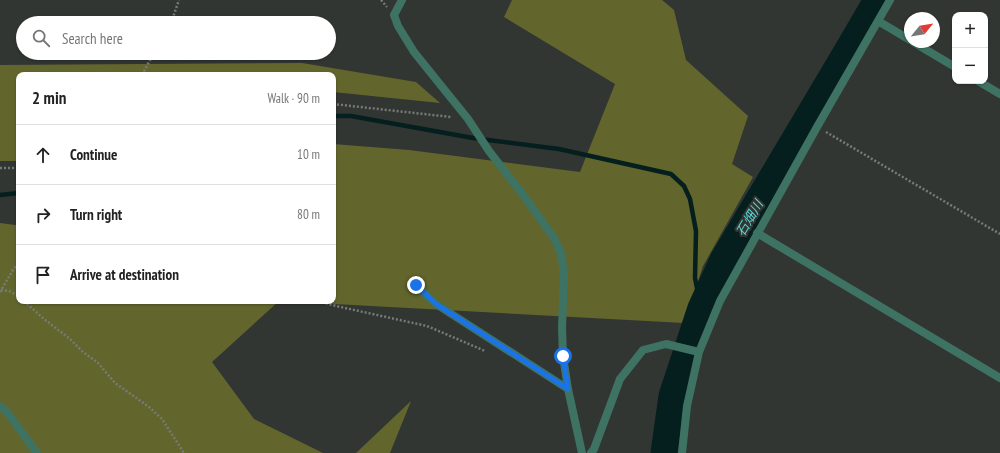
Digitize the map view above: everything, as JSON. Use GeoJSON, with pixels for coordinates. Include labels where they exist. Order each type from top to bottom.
{"type":"FeatureCollection","features":[{"type":"Feature","properties":{"kind":"street"},"geometry":{"type":"LineString","coordinates":[[402,0],[394,15],[398,26],[414,52],[468,119],[489,151],[554,238],[561,253],[564,272],[562,328],[563,356],[568,389],[582,453]]}},
{"type":"Feature","properties":{"kind":"street"},"geometry":{"type":"LineString","coordinates":[[682,453],[687,406],[699,352],[720,301],[757,233],[890,0]]}},
{"type":"Feature","properties":{"kind":"street"},"geometry":{"type":"LineString","coordinates":[[878,21],[904,37]]}},
{"type":"Feature","properties":{"kind":"street"},"geometry":{"type":"LineString","coordinates":[[923,48],[952,65]]}},
{"type":"Feature","properties":{"kind":"street"},"geometry":{"type":"LineString","coordinates":[[983,84],[1000,94]]}},
{"type":"Feature","properties":{"kind":"street"},"geometry":{"type":"LineString","coordinates":[[757,233],[1000,378]]}},
{"type":"Feature","properties":{"kind":"street"},"geometry":{"type":"LineString","coordinates":[[416,285],[436,304],[568,389]]}},
{"type":"Feature","properties":{"kind":"street"},"geometry":{"type":"LineString","coordinates":[[591,453],[594,449],[620,379],[644,350],[666,344],[699,352]]}},
{"type":"Feature","properties":{"kind":"street"},"geometry":{"type":"LineString","coordinates":[[0,406],[7,412],[38,453]]}},
{"type":"Feature","properties":{"kind":"path"},"geometry":{"type":"LineString","coordinates":[[173,16],[179,0]]}},
{"type":"Feature","properties":{"kind":"path"},"geometry":{"type":"LineString","coordinates":[[144,72],[150,60]]}},
{"type":"Feature","properties":{"kind":"path"},"geometry":{"type":"LineString","coordinates":[[336,104],[468,119]]}},
{"type":"Feature","properties":{"kind":"path"},"geometry":{"type":"LineString","coordinates":[[817,127],[1000,234]]}},
{"type":"Feature","properties":{"kind":"path"},"geometry":{"type":"LineString","coordinates":[[0,168],[16,168]]}},
{"type":"Feature","properties":{"kind":"path"},"geometry":{"type":"LineString","coordinates":[[16,266],[1,291],[9,291],[16,294]]}},
{"type":"Feature","properties":{"kind":"path"},"geometry":{"type":"LineString","coordinates":[[27,304],[98,363],[115,383],[149,407],[162,419],[184,453]]}},
{"type":"Feature","properties":{"kind":"path"},"geometry":{"type":"LineString","coordinates":[[329,304],[428,326],[488,352]]}},
{"type":"Feature","properties":{"kind":"green space"},"geometry":{"type":"Polygon","coordinates":[[[512,0],[662,0],[674,10],[686,60],[748,116],[732,164],[753,177],[703,266],[684,323],[334,304],[336,304],[336,144],[409,150],[580,172],[615,84],[504,17],[512,0]]]}},
{"type":"Feature","properties":{"kind":"green space"},"geometry":{"type":"Polygon","coordinates":[[[302,63],[416,82],[440,103],[336,92],[336,72],[16,72],[16,161],[0,161],[0,65],[302,63]]]}},
{"type":"Feature","properties":{"kind":"green space"},"geometry":{"type":"Polygon","coordinates":[[[0,223],[15,225],[16,304],[276,304],[212,362],[254,419],[323,453],[0,453],[0,223]]]}},
{"type":"Feature","properties":{"kind":"green space"},"geometry":{"type":"Polygon","coordinates":[[[411,401],[390,453],[356,453],[411,401]]]}},
{"type":"Feature","properties":{"kind":"waterway","name":"石畑川"},"geometry":{"type":"LineString","coordinates":[[664,453],[672,396],[701,308],[723,260],[877,0]]}},
{"type":"Feature","properties":{"kind":"waterway"},"geometry":{"type":"LineString","coordinates":[[336,116],[351,116],[473,138],[559,149],[671,174],[684,186],[690,199],[696,231],[695,278],[701,308]]}},
{"type":"Feature","properties":{"kind":"waterway"},"geometry":{"type":"LineString","coordinates":[[0,195],[16,193]]}},
{"type":"Feature","properties":{"kind":"route"},"geometry":{"type":"LineString","coordinates":[[416,285],[436,304],[568,389],[563,356]]}}]}
